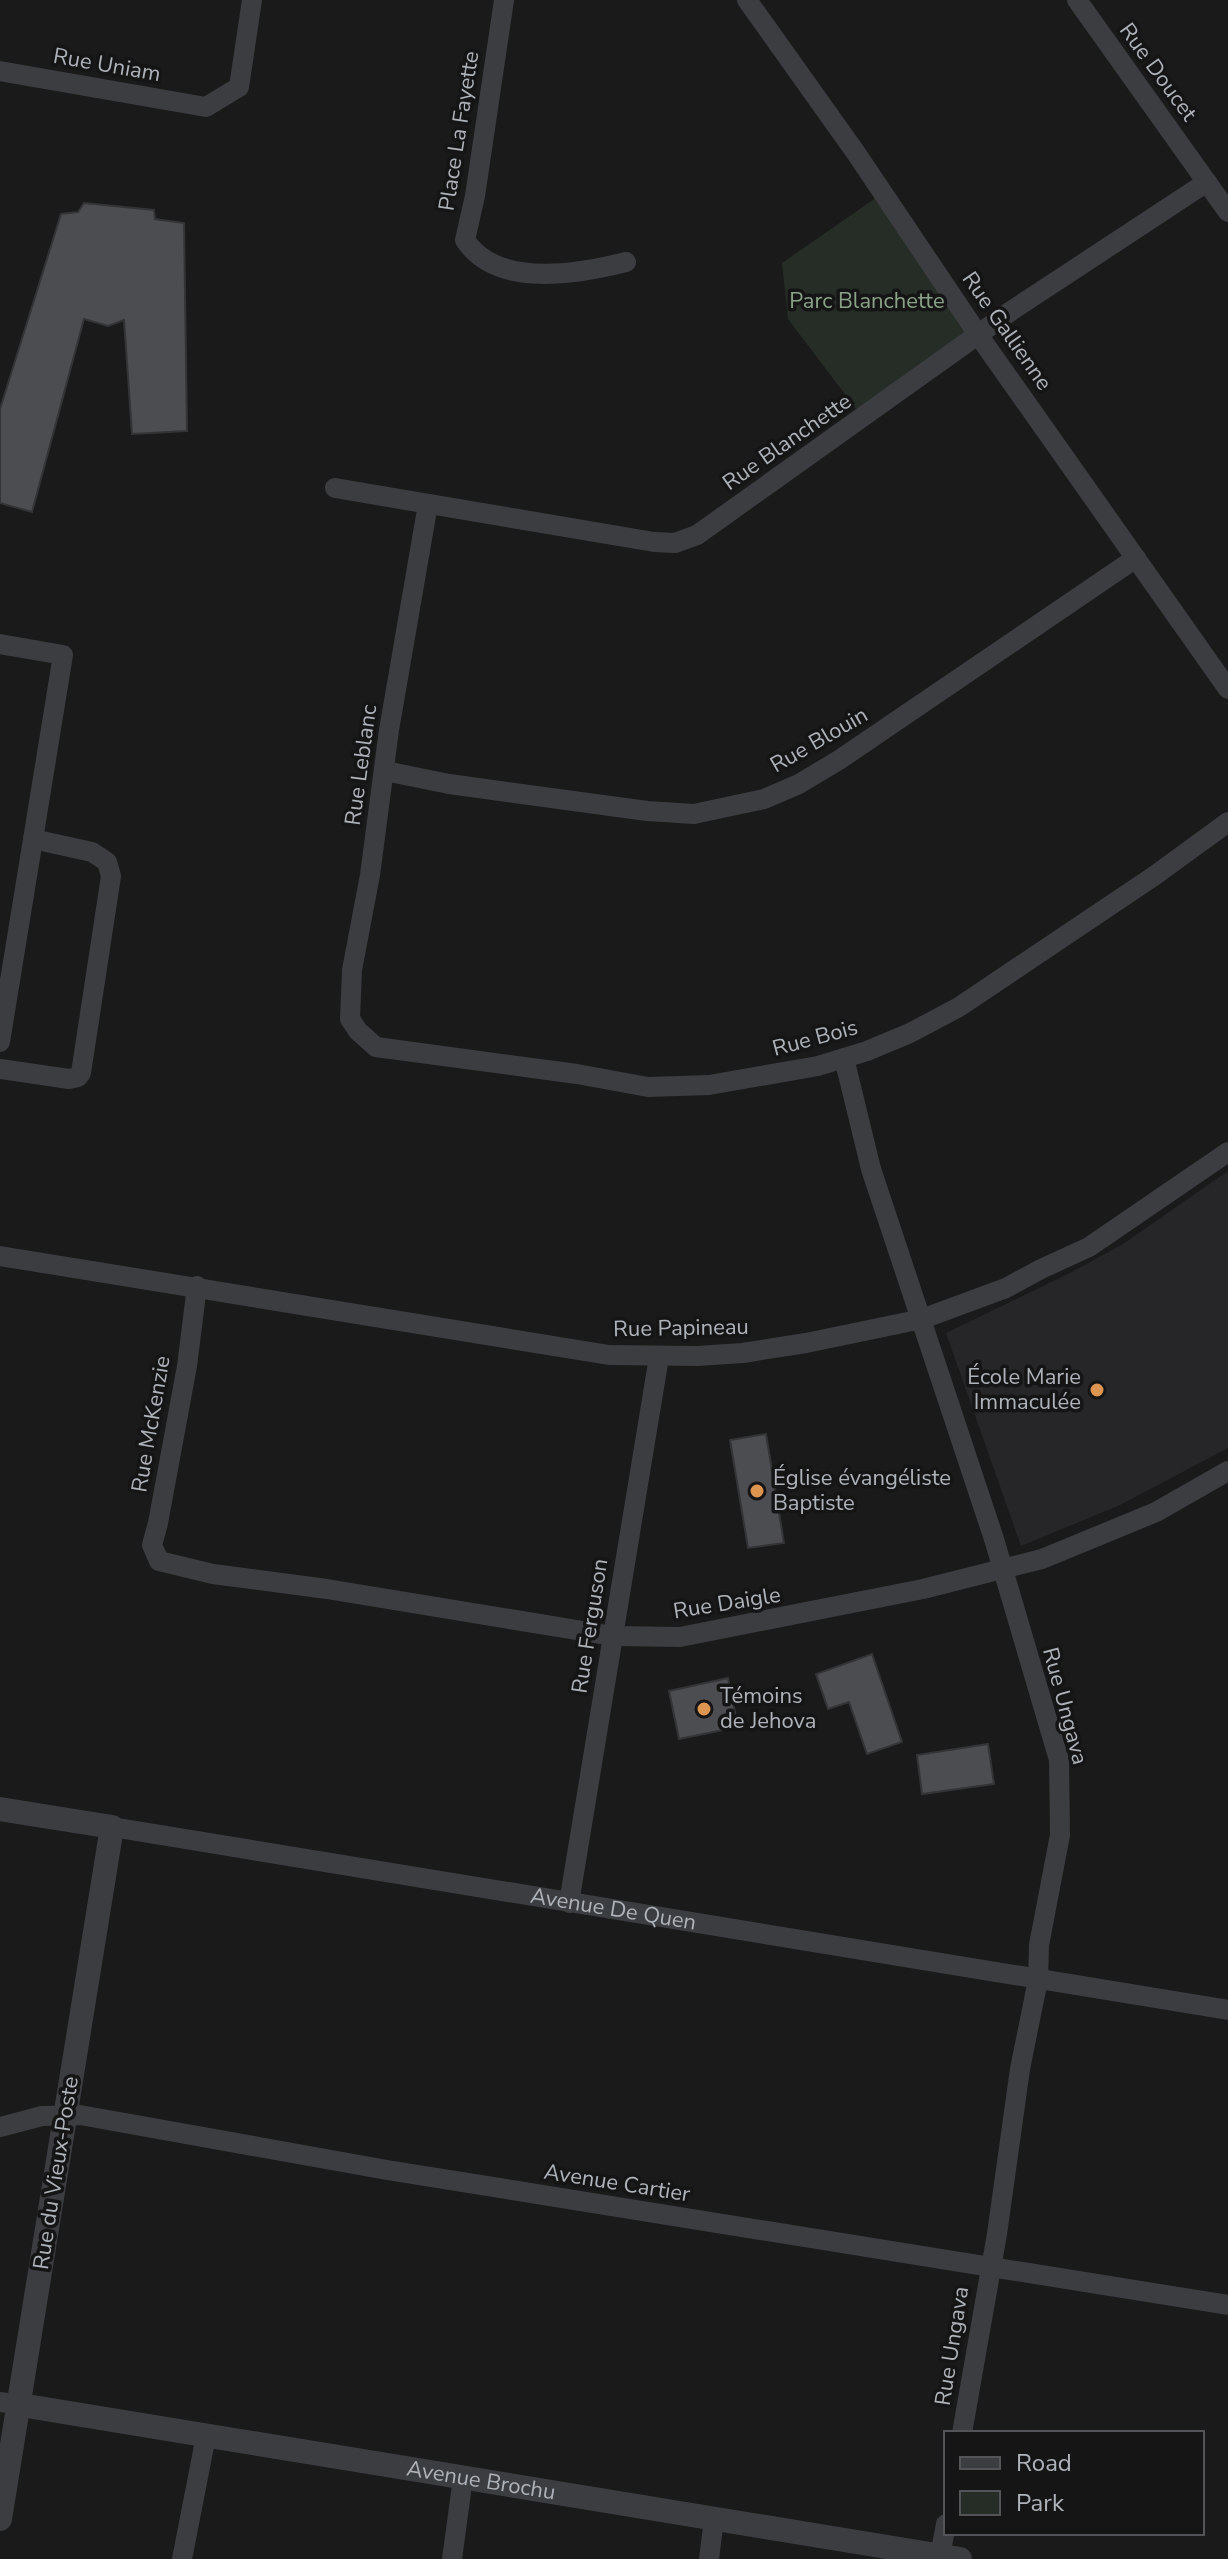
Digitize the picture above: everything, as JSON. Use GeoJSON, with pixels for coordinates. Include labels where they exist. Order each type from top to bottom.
{"type":"FeatureCollection","features":[{"type":"Feature","properties":{"kind":"street","name":"Rue Uniam"},"geometry":{"type":"LineString","coordinates":[[0,71],[206,107],[239,87],[252,0]]}},
{"type":"Feature","properties":{"kind":"street","name":"Place La Fayette"},"geometry":{"type":"LineString","coordinates":[[504,0],[475,196],[465,240],[475,254],[513,271],[584,273],[626,262]]}},
{"type":"Feature","properties":{"kind":"street","name":"Rue Gallienne"},"geometry":{"type":"LineString","coordinates":[[747,0],[1228,689]]}},
{"type":"Feature","properties":{"kind":"street","name":"Rue Doucet"},"geometry":{"type":"LineString","coordinates":[[1077,0],[1228,212]]}},
{"type":"Feature","properties":{"kind":"street","name":"Rue Blanchette"},"geometry":{"type":"LineString","coordinates":[[335,488],[675,543],[697,535],[1011,311],[1207,182]]}},
{"type":"Feature","properties":{"kind":"street","name":"Rue Leblanc"},"geometry":{"type":"LineString","coordinates":[[358,1031],[350,1019],[352,970],[428,504]]}},
{"type":"Feature","properties":{"kind":"street","name":"Rue Blouin"},"geometry":{"type":"LineString","coordinates":[[385,771],[449,784],[647,811],[694,814],[764,799],[799,784],[839,760],[1136,558]]}},
{"type":"Feature","properties":{"kind":"street"},"geometry":{"type":"LineString","coordinates":[[0,644],[63,655],[0,1042]]}},
{"type":"Feature","properties":{"kind":"street","name":"Rue Bois"},"geometry":{"type":"LineString","coordinates":[[358,1031],[376,1047],[577,1074],[648,1087],[709,1085],[763,1077],[844,1058],[910,1033],[959,1007],[1154,876],[1228,822]]}},
{"type":"Feature","properties":{"kind":"street"},"geometry":{"type":"LineString","coordinates":[[0,1069],[69,1079],[81,1073],[111,876],[107,862],[92,852],[33,839]]}},
{"type":"Feature","properties":{"kind":"street","name":"Rue Ungava"},"geometry":{"type":"LineString","coordinates":[[844,1058],[871,1169],[1002,1568],[1059,1760],[1060,1835],[1039,1945],[1038,1980],[1020,2069],[962,2431]]}},
{"type":"Feature","properties":{"kind":"street","name":"Rue Papineau"},"geometry":{"type":"LineString","coordinates":[[0,1256],[609,1355],[659,1357],[743,1353],[922,1319],[1006,1288],[1089,1247],[1228,1152]]}},
{"type":"Feature","properties":{"kind":"street","name":"Rue McKenzie"},"geometry":{"type":"LineString","coordinates":[[166,1563],[159,1561],[152,1545],[187,1366],[197,1286]]}},
{"type":"Feature","properties":{"kind":"street","name":"Rue Ferguson"},"geometry":{"type":"LineString","coordinates":[[569,1903],[659,1357]]}},
{"type":"Feature","properties":{"kind":"street","name":"Rue Daigle"},"geometry":{"type":"LineString","coordinates":[[166,1563],[213,1574],[341,1591],[613,1636],[680,1637],[907,1592],[1042,1559],[1156,1512],[1228,1471]]}},
{"type":"Feature","properties":{"kind":"street","name":"Avenue De Quen"},"geometry":{"type":"LineString","coordinates":[[0,1809],[1228,2010]]}},
{"type":"Feature","properties":{"kind":"street","name":"Rue du Vieux-Poste"},"geometry":{"type":"LineString","coordinates":[[0,2519],[112,1827]]}},
{"type":"Feature","properties":{"kind":"street","name":"Avenue Cartier"},"geometry":{"type":"LineString","coordinates":[[0,2127],[42,2116],[66,2114],[387,2170],[1228,2305]]}},
{"type":"Feature","properties":{"kind":"street","name":"Avenue Brochu"},"geometry":{"type":"LineString","coordinates":[[17,2405],[950,2557]]}},
{"type":"Feature","properties":{"kind":"street"},"geometry":{"type":"LineString","coordinates":[[182,2559],[206,2436]]}},
{"type":"Feature","properties":{"kind":"street"},"geometry":{"type":"LineString","coordinates":[[452,2559],[463,2478]]}},
{"type":"Feature","properties":{"kind":"street"},"geometry":{"type":"LineString","coordinates":[[709,2559],[714,2519]]}},
{"type":"Feature","properties":{"kind":"street"},"geometry":{"type":"LineString","coordinates":[[947,2535],[950,2557]]}},
{"type":"Feature","properties":{"kind":"shaded area","name":"École Marie Immaculée"},"geometry":{"type":"Polygon","coordinates":[[[1228,1171],[1228,1448],[1120,1505],[1021,1546],[946,1333],[1123,1244],[1228,1171]]]}},
{"type":"Feature","properties":{"kind":"green space","name":"Parc Blanchette"},"geometry":{"type":"Polygon","coordinates":[[[883,193],[982,340],[863,418],[788,319],[782,263],[883,193]]]}},
{"type":"Feature","properties":{"kind":"building"},"geometry":{"type":"Polygon","coordinates":[[[84,203],[154,210],[155,219],[184,223],[187,431],[132,434],[124,320],[108,326],[84,319],[32,512],[0,503],[0,409],[61,214],[78,212],[84,203]]]}},
{"type":"Feature","properties":{"kind":"building","name":"Église évangéliste Baptiste"},"geometry":{"type":"Polygon","coordinates":[[[766,1434],[784,1543],[748,1548],[730,1440],[766,1434]]]}},
{"type":"Feature","properties":{"kind":"building"},"geometry":{"type":"Polygon","coordinates":[[[872,1654],[902,1742],[867,1754],[849,1702],[828,1709],[816,1674],[872,1654]]]}},
{"type":"Feature","properties":{"kind":"building","name":"Témoins de Jehova"},"geometry":{"type":"Polygon","coordinates":[[[728,1678],[738,1727],[679,1739],[669,1691],[728,1678]]]}},
{"type":"Feature","properties":{"kind":"building"},"geometry":{"type":"Polygon","coordinates":[[[988,1744],[994,1784],[922,1794],[917,1755],[988,1744]]]}},
{"type":"Feature","properties":{"kind":"place","name":"École Marie Immaculée"},"geometry":{"type":"Point","coordinates":[1097,1390]}},
{"type":"Feature","properties":{"kind":"place","name":"Église évangéliste Baptiste"},"geometry":{"type":"Point","coordinates":[757,1491]}},
{"type":"Feature","properties":{"kind":"place","name":"Témoins de Jehova"},"geometry":{"type":"Point","coordinates":[704,1709]}}]}
